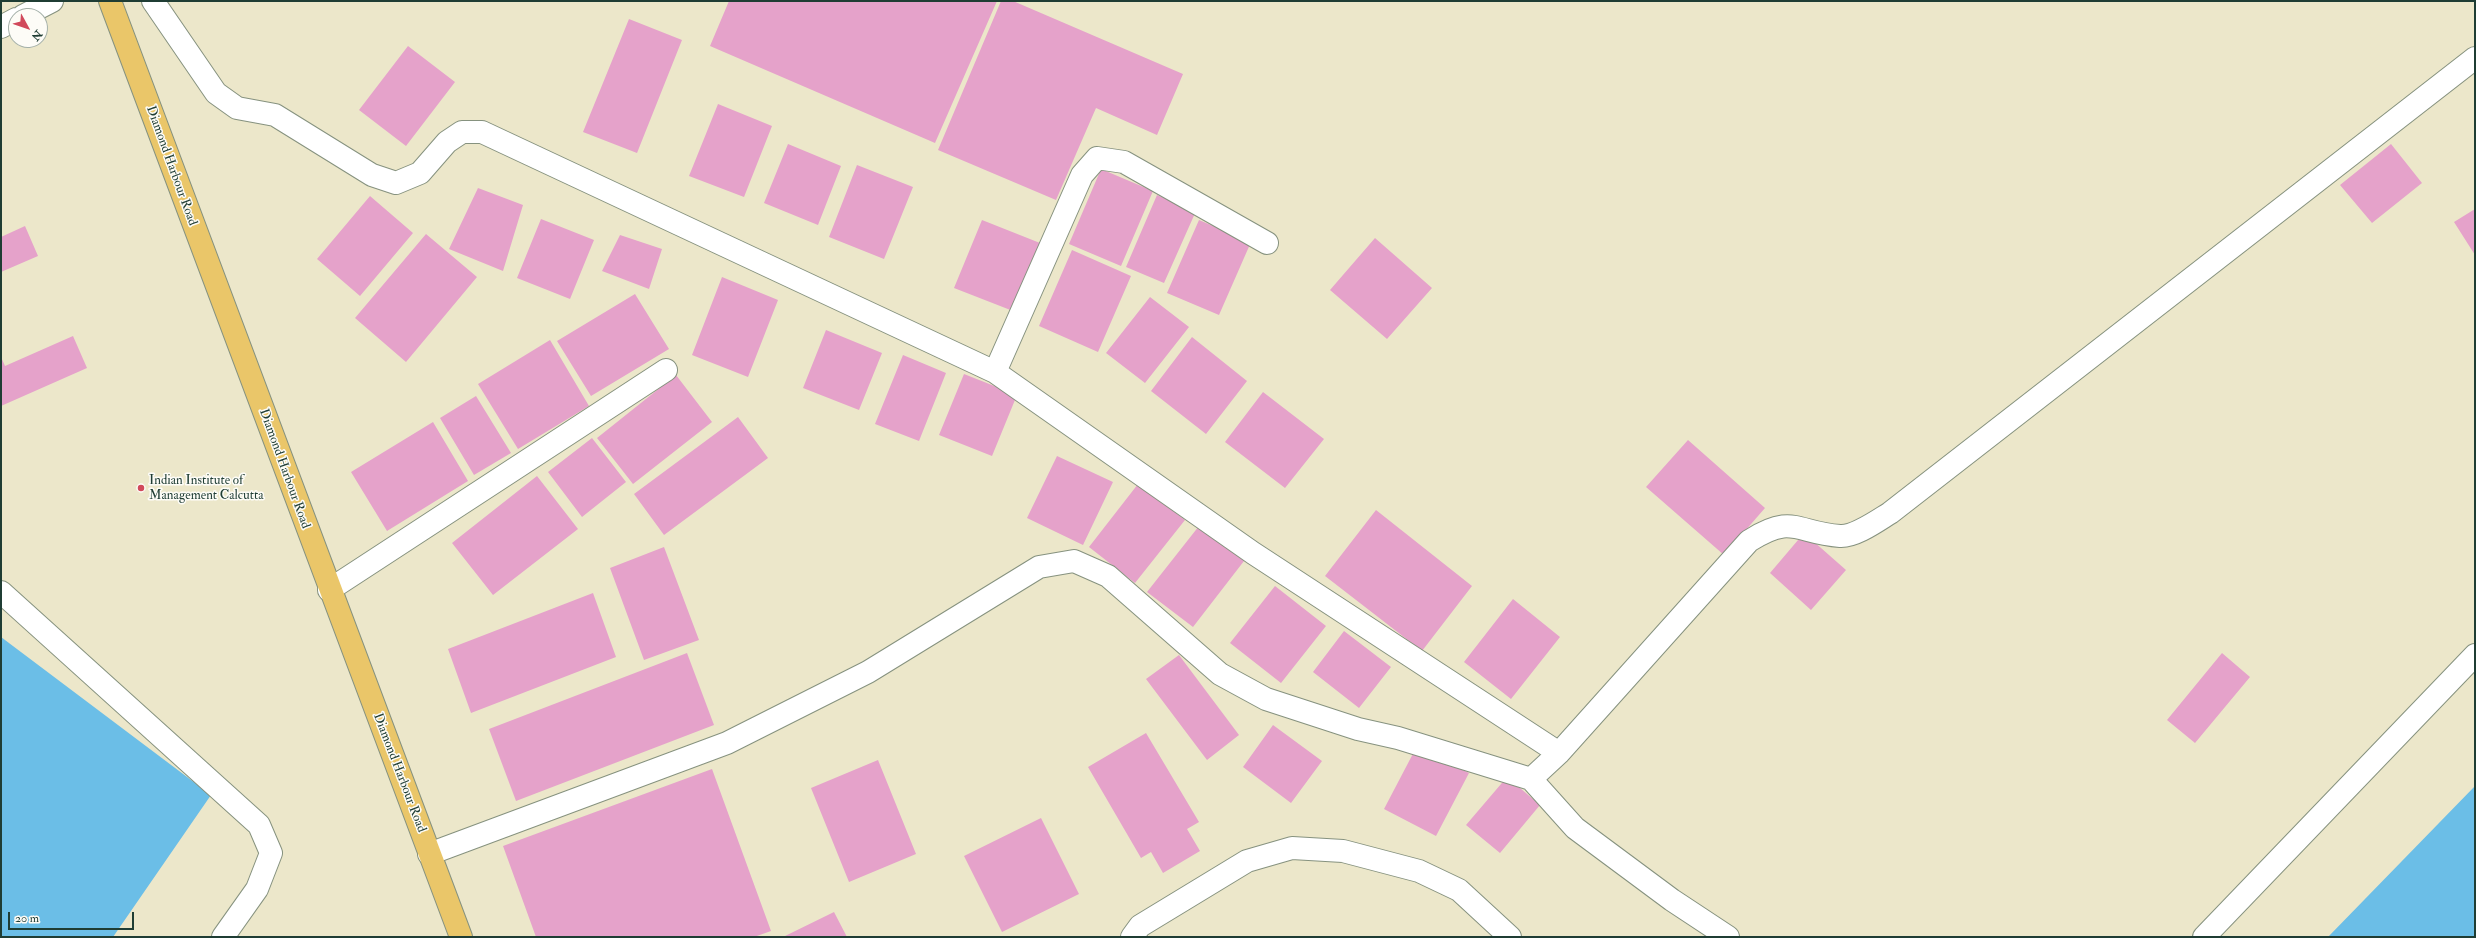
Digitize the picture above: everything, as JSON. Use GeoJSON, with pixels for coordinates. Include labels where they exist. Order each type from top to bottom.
{"type":"FeatureCollection","features":[{"type":"Feature","properties":{"kind":"highway","name":"Diamond Harbour Road"},"geometry":{"type":"LineString","coordinates":[[110,1],[329,590],[461,937]]}},
{"type":"Feature","properties":{"kind":"street"},"geometry":{"type":"LineString","coordinates":[[38,8],[52,1]]}},
{"type":"Feature","properties":{"kind":"street"},"geometry":{"type":"LineString","coordinates":[[152,1],[216,93],[237,108],[275,115],[372,175],[396,183],[420,173],[447,142],[462,132],[482,132],[994,372],[1253,553],[1559,753]]}},
{"type":"Feature","properties":{"kind":"street"},"geometry":{"type":"LineString","coordinates":[[1531,780],[1559,753],[1748,541],[1768,529],[1790,525],[1841,536],[1868,527],[1890,513],[2475,58]]}},
{"type":"Feature","properties":{"kind":"street"},"geometry":{"type":"LineString","coordinates":[[994,372],[1082,176],[1097,158],[1124,162],[1267,243]]}},
{"type":"Feature","properties":{"kind":"street"},"geometry":{"type":"LineString","coordinates":[[329,590],[666,370]]}},
{"type":"Feature","properties":{"kind":"street"},"geometry":{"type":"LineString","coordinates":[[429,854],[727,744],[868,672],[1039,567],[1074,561],[1108,576],[1220,674],[1266,700],[1358,729],[1398,738],[1531,780],[1575,828],[1672,900],[1728,937]]}},
{"type":"Feature","properties":{"kind":"street"},"geometry":{"type":"LineString","coordinates":[[1,592],[259,825],[271,854],[258,889],[223,937]]}},
{"type":"Feature","properties":{"kind":"street"},"geometry":{"type":"LineString","coordinates":[[2204,937],[2475,655]]}},
{"type":"Feature","properties":{"kind":"street"},"geometry":{"type":"LineString","coordinates":[[1132,937],[1140,926],[1247,861],[1292,848],[1343,851],[1419,871],[1459,890],[1510,937]]}},
{"type":"Feature","properties":{"kind":"water"},"geometry":{"type":"Polygon","coordinates":[[[1,637],[211,795],[113,937],[1,937],[1,637]]]}},
{"type":"Feature","properties":{"kind":"water"},"geometry":{"type":"Polygon","coordinates":[[[2475,786],[2475,937],[2328,937],[2475,786]]]}},
{"type":"Feature","properties":{"kind":"building"},"geometry":{"type":"Polygon","coordinates":[[[729,1],[997,1],[935,143],[710,46],[729,1]]]}},
{"type":"Feature","properties":{"kind":"building"},"geometry":{"type":"Polygon","coordinates":[[[1001,1],[1013,1],[1183,74],[1157,135],[1096,108],[1056,200],[938,150],[1001,1]]]}},
{"type":"Feature","properties":{"kind":"building"},"geometry":{"type":"Polygon","coordinates":[[[629,19],[682,40],[637,153],[583,132],[629,19]]]}},
{"type":"Feature","properties":{"kind":"building"},"geometry":{"type":"Polygon","coordinates":[[[408,46],[455,82],[406,146],[359,110],[408,46]]]}},
{"type":"Feature","properties":{"kind":"building"},"geometry":{"type":"Polygon","coordinates":[[[718,104],[772,126],[744,197],[689,176],[718,104]]]}},
{"type":"Feature","properties":{"kind":"building"},"geometry":{"type":"Polygon","coordinates":[[[788,144],[841,166],[818,225],[764,203],[788,144]]]}},
{"type":"Feature","properties":{"kind":"building"},"geometry":{"type":"Polygon","coordinates":[[[2391,144],[2422,183],[2372,223],[2340,185],[2391,144]]]}},
{"type":"Feature","properties":{"kind":"building"},"geometry":{"type":"Polygon","coordinates":[[[857,165],[913,187],[884,259],[829,237],[857,165]]]}},
{"type":"Feature","properties":{"kind":"building"},"geometry":{"type":"Polygon","coordinates":[[[1101,169],[1153,191],[1121,266],[1069,244],[1101,169]]]}},
{"type":"Feature","properties":{"kind":"building"},"geometry":{"type":"Polygon","coordinates":[[[478,188],[523,205],[503,271],[449,249],[478,188]]]}},
{"type":"Feature","properties":{"kind":"building"},"geometry":{"type":"Polygon","coordinates":[[[1157,195],[1196,211],[1164,283],[1126,267],[1157,195]]]}},
{"type":"Feature","properties":{"kind":"building"},"geometry":{"type":"Polygon","coordinates":[[[370,196],[413,233],[360,296],[317,259],[370,196]]]}},
{"type":"Feature","properties":{"kind":"building"},"geometry":{"type":"Polygon","coordinates":[[[2475,209],[2475,255],[2454,222],[2475,209]]]}},
{"type":"Feature","properties":{"kind":"building"},"geometry":{"type":"Polygon","coordinates":[[[541,219],[594,240],[570,299],[517,278],[541,219]]]}},
{"type":"Feature","properties":{"kind":"building"},"geometry":{"type":"Polygon","coordinates":[[[982,220],[1040,243],[1013,311],[954,288],[982,220]]]}},
{"type":"Feature","properties":{"kind":"building"},"geometry":{"type":"Polygon","coordinates":[[[1199,220],[1251,242],[1219,315],[1167,293],[1199,220]]]}},
{"type":"Feature","properties":{"kind":"building"},"geometry":{"type":"Polygon","coordinates":[[[25,226],[38,256],[1,272],[1,237],[25,226]]]}},
{"type":"Feature","properties":{"kind":"building"},"geometry":{"type":"Polygon","coordinates":[[[426,234],[477,277],[406,362],[355,318],[426,234]]]}},
{"type":"Feature","properties":{"kind":"building"},"geometry":{"type":"Polygon","coordinates":[[[620,235],[662,249],[649,289],[602,271],[620,235]]]}},
{"type":"Feature","properties":{"kind":"building"},"geometry":{"type":"Polygon","coordinates":[[[1375,238],[1432,288],[1387,339],[1330,290],[1375,238]]]}},
{"type":"Feature","properties":{"kind":"building"},"geometry":{"type":"Polygon","coordinates":[[[1072,250],[1131,276],[1098,352],[1039,326],[1072,250]]]}},
{"type":"Feature","properties":{"kind":"building"},"geometry":{"type":"Polygon","coordinates":[[[722,277],[778,300],[748,377],[692,355],[722,277]]]}},
{"type":"Feature","properties":{"kind":"building"},"geometry":{"type":"Polygon","coordinates":[[[635,294],[669,349],[591,396],[557,341],[635,294]]]}},
{"type":"Feature","properties":{"kind":"building"},"geometry":{"type":"Polygon","coordinates":[[[1150,297],[1189,327],[1145,383],[1106,353],[1150,297]]]}},
{"type":"Feature","properties":{"kind":"building"},"geometry":{"type":"Polygon","coordinates":[[[826,330],[882,353],[859,410],[803,388],[826,330]]]}},
{"type":"Feature","properties":{"kind":"building"},"geometry":{"type":"Polygon","coordinates":[[[73,336],[87,368],[1,406],[1,357],[5,366],[73,336]]]}},
{"type":"Feature","properties":{"kind":"building"},"geometry":{"type":"Polygon","coordinates":[[[1192,337],[1247,381],[1206,434],[1151,391],[1192,337]]]}},
{"type":"Feature","properties":{"kind":"building"},"geometry":{"type":"Polygon","coordinates":[[[550,340],[589,406],[518,449],[478,384],[550,340]]]}},
{"type":"Feature","properties":{"kind":"building"},"geometry":{"type":"Polygon","coordinates":[[[903,355],[946,373],[919,441],[875,424],[903,355]]]}},
{"type":"Feature","properties":{"kind":"building"},"geometry":{"type":"Polygon","coordinates":[[[964,374],[1017,395],[992,456],[939,435],[964,374]]]}},
{"type":"Feature","properties":{"kind":"building"},"geometry":{"type":"Polygon","coordinates":[[[676,375],[712,422],[633,484],[597,438],[676,375]]]}},
{"type":"Feature","properties":{"kind":"building"},"geometry":{"type":"Polygon","coordinates":[[[1263,392],[1324,439],[1285,488],[1225,442],[1263,392]]]}},
{"type":"Feature","properties":{"kind":"building"},"geometry":{"type":"Polygon","coordinates":[[[476,396],[511,453],[474,475],[440,418],[476,396]]]}},
{"type":"Feature","properties":{"kind":"building"},"geometry":{"type":"Polygon","coordinates":[[[738,417],[768,458],[664,535],[634,494],[738,417]]]}},
{"type":"Feature","properties":{"kind":"building"},"geometry":{"type":"Polygon","coordinates":[[[433,422],[468,481],[387,531],[351,472],[433,422]]]}},
{"type":"Feature","properties":{"kind":"building"},"geometry":{"type":"Polygon","coordinates":[[[592,438],[626,482],[582,517],[548,472],[592,438]]]}},
{"type":"Feature","properties":{"kind":"building"},"geometry":{"type":"Polygon","coordinates":[[[1688,440],[1765,508],[1724,555],[1646,487],[1688,440]]]}},
{"type":"Feature","properties":{"kind":"building"},"geometry":{"type":"Polygon","coordinates":[[[1057,456],[1113,482],[1083,545],[1027,518],[1057,456]]]}},
{"type":"Feature","properties":{"kind":"building"},"geometry":{"type":"Polygon","coordinates":[[[537,476],[578,529],[493,595],[452,543],[537,476]]]}},
{"type":"Feature","properties":{"kind":"building"},"geometry":{"type":"Polygon","coordinates":[[[1138,484],[1185,520],[1135,583],[1089,547],[1138,484]]]}},
{"type":"Feature","properties":{"kind":"building"},"geometry":{"type":"Polygon","coordinates":[[[1376,510],[1472,586],[1422,651],[1325,576],[1376,510]]]}},
{"type":"Feature","properties":{"kind":"building"},"geometry":{"type":"Polygon","coordinates":[[[1199,526],[1244,561],[1193,627],[1147,592],[1199,526]]]}},
{"type":"Feature","properties":{"kind":"building"},"geometry":{"type":"Polygon","coordinates":[[[1804,533],[1846,570],[1811,610],[1770,573],[1804,533]]]}},
{"type":"Feature","properties":{"kind":"building"},"geometry":{"type":"Polygon","coordinates":[[[664,547],[699,640],[644,660],[610,568],[664,547]]]}},
{"type":"Feature","properties":{"kind":"building"},"geometry":{"type":"Polygon","coordinates":[[[1275,586],[1326,626],[1281,683],[1230,643],[1275,586]]]}},
{"type":"Feature","properties":{"kind":"building"},"geometry":{"type":"Polygon","coordinates":[[[593,593],[616,657],[471,713],[448,649],[593,593]]]}},
{"type":"Feature","properties":{"kind":"building"},"geometry":{"type":"Polygon","coordinates":[[[1513,599],[1560,637],[1511,699],[1464,662],[1513,599]]]}},
{"type":"Feature","properties":{"kind":"building"},"geometry":{"type":"Polygon","coordinates":[[[1344,631],[1391,667],[1359,708],[1313,672],[1344,631]]]}},
{"type":"Feature","properties":{"kind":"building"},"geometry":{"type":"Polygon","coordinates":[[[687,653],[714,725],[516,801],[489,729],[687,653]]]}},
{"type":"Feature","properties":{"kind":"building"},"geometry":{"type":"Polygon","coordinates":[[[2222,653],[2250,677],[2195,743],[2167,720],[2222,653]]]}},
{"type":"Feature","properties":{"kind":"building"},"geometry":{"type":"Polygon","coordinates":[[[1179,655],[1239,735],[1207,760],[1146,679],[1179,655]]]}},
{"type":"Feature","properties":{"kind":"building"},"geometry":{"type":"Polygon","coordinates":[[[1273,725],[1322,761],[1291,803],[1243,767],[1273,725]]]}},
{"type":"Feature","properties":{"kind":"building"},"geometry":{"type":"Polygon","coordinates":[[[1146,733],[1199,822],[1187,829],[1200,851],[1163,873],[1151,852],[1141,858],[1088,767],[1146,733]]]}},
{"type":"Feature","properties":{"kind":"building"},"geometry":{"type":"Polygon","coordinates":[[[1417,746],[1469,773],[1436,836],[1384,809],[1417,746]]]}},
{"type":"Feature","properties":{"kind":"building"},"geometry":{"type":"Polygon","coordinates":[[[878,760],[916,854],[849,882],[811,788],[878,760]]]}},
{"type":"Feature","properties":{"kind":"building"},"geometry":{"type":"Polygon","coordinates":[[[712,769],[771,931],[754,937],[536,937],[503,846],[712,769]]]}},
{"type":"Feature","properties":{"kind":"building"},"geometry":{"type":"Polygon","coordinates":[[[1507,777],[1540,805],[1500,853],[1466,825],[1507,777]]]}},
{"type":"Feature","properties":{"kind":"building"},"geometry":{"type":"Polygon","coordinates":[[[1041,818],[1079,894],[1002,932],[964,856],[1041,818]]]}},
{"type":"Feature","properties":{"kind":"building"},"geometry":{"type":"Polygon","coordinates":[[[834,912],[847,937],[783,937],[834,912]]]}},
{"type":"Feature","properties":{"kind":"place","name":"Indian Institute of Management Calcutta"},"geometry":{"type":"Point","coordinates":[141,488]}}]}
